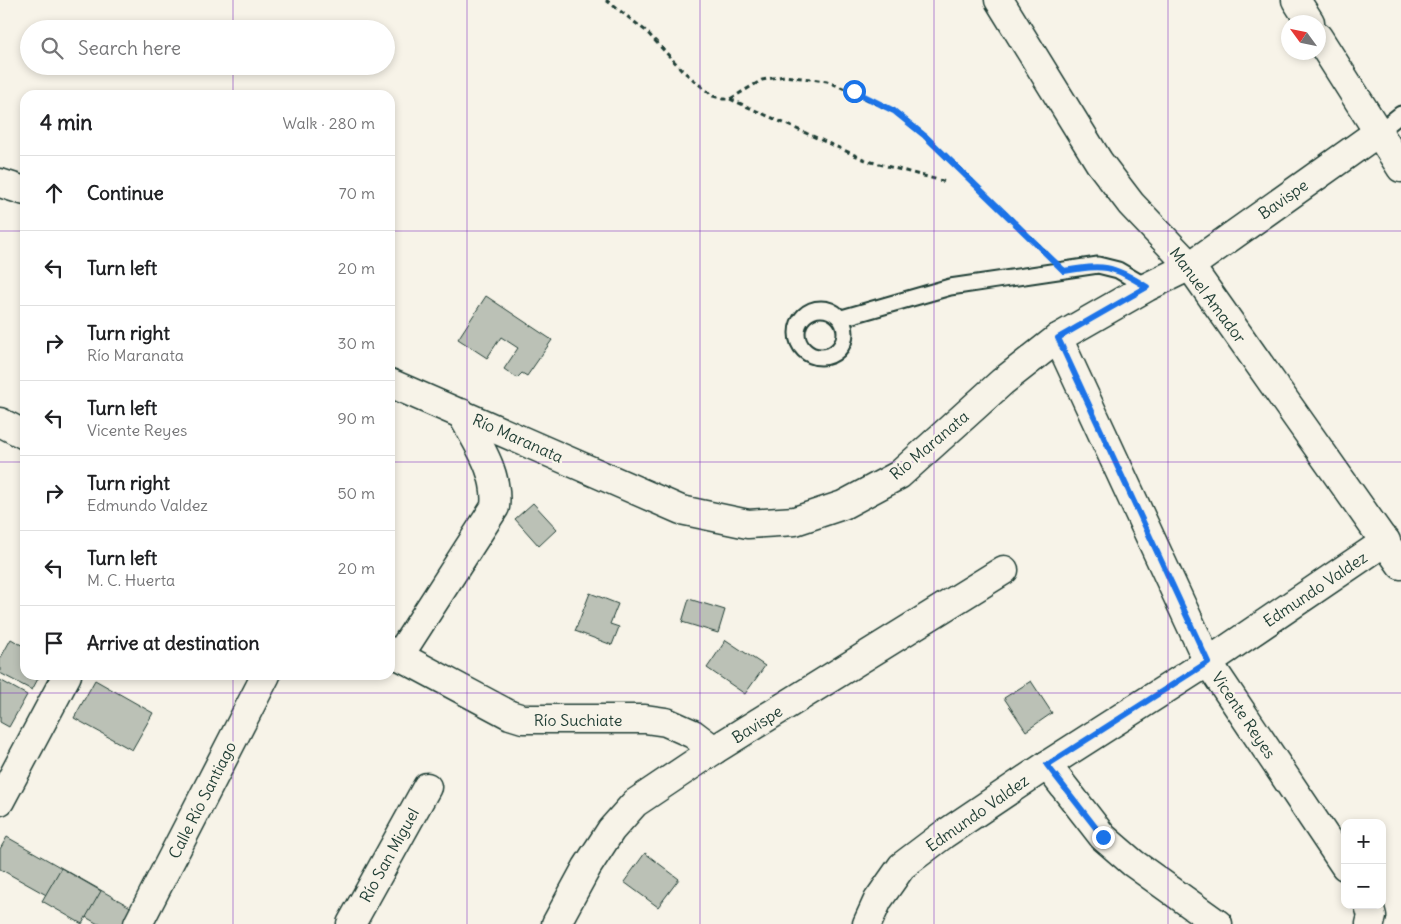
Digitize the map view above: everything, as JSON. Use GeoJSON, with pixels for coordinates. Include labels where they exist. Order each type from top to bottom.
{"type":"FeatureCollection","features":[{"type":"Feature","properties":{"kind":"street","name":"Manuel Amador"},"geometry":{"type":"LineString","coordinates":[[999,0],[1098,162],[1131,204],[1190,266],[1386,541],[1401,565]]}},
{"type":"Feature","properties":{"kind":"street"},"geometry":{"type":"LineString","coordinates":[[1296,0],[1306,15]]}},
{"type":"Feature","properties":{"kind":"street"},"geometry":{"type":"LineString","coordinates":[[1326,50],[1401,168]]}},
{"type":"Feature","properties":{"kind":"street","name":"Bavispe"},"geometry":{"type":"LineString","coordinates":[[1190,266],[1377,132]]}},
{"type":"Feature","properties":{"kind":"street"},"geometry":{"type":"LineString","coordinates":[[0,183],[20,189]]}},
{"type":"Feature","properties":{"kind":"street","name":"Río Maranata"},"geometry":{"type":"LineString","coordinates":[[395,385],[681,510],[748,524],[796,521],[842,505],[899,475],[1002,382],[1058,338],[1147,287],[1190,266]]}},
{"type":"Feature","properties":{"kind":"street","name":"Vicente Reyes"},"geometry":{"type":"LineString","coordinates":[[1058,338],[1208,662],[1344,864]]}},
{"type":"Feature","properties":{"kind":"street"},"geometry":{"type":"LineString","coordinates":[[395,653],[495,507],[497,491],[493,471],[461,413]]}},
{"type":"Feature","properties":{"kind":"street"},"geometry":{"type":"LineString","coordinates":[[0,422],[20,432]]}},
{"type":"Feature","properties":{"kind":"street","name":"Edmundo Valdez"},"geometry":{"type":"LineString","coordinates":[[867,924],[878,900],[902,866],[943,835],[1047,765],[1208,662],[1386,541]]}},
{"type":"Feature","properties":{"kind":"street","name":"Bavispe"},"geometry":{"type":"LineString","coordinates":[[556,924],[587,867],[611,830],[635,803],[714,750],[1004,570]]}},
{"type":"Feature","properties":{"kind":"street","name":"Río Suchiate"},"geometry":{"type":"LineString","coordinates":[[395,655],[510,715],[523,719],[645,720],[666,722],[693,734],[714,750]]}},
{"type":"Feature","properties":{"kind":"street"},"geometry":{"type":"LineString","coordinates":[[0,801],[63,680]]}},
{"type":"Feature","properties":{"kind":"street","name":"Calle Río Santiago"},"geometry":{"type":"LineString","coordinates":[[138,924],[263,680]]}},
{"type":"Feature","properties":{"kind":"street"},"geometry":{"type":"LineString","coordinates":[[1047,765],[1103,837],[1133,863],[1218,924]]}},
{"type":"Feature","properties":{"kind":"street","name":"Río San Miguel"},"geometry":{"type":"LineString","coordinates":[[351,924],[427,787]]}},
{"type":"Feature","properties":{"kind":"street"},"geometry":{"type":"LineString","coordinates":[[1370,909],[1372,916],[1370,924]]}},
{"type":"Feature","properties":{"kind":"lane"},"geometry":{"type":"LineString","coordinates":[[1377,132],[1401,114]]}},
{"type":"Feature","properties":{"kind":"lane"},"geometry":{"type":"LineString","coordinates":[[842,318],[950,287],[1098,265],[1118,270],[1147,287]]}},
{"type":"Feature","properties":{"kind":"path"},"geometry":{"type":"LineString","coordinates":[[606,0],[646,31],[683,71],[714,96],[730,99],[868,161],[946,182]]}},
{"type":"Feature","properties":{"kind":"path"},"geometry":{"type":"LineString","coordinates":[[730,99],[762,80],[784,76],[827,81],[894,111],[925,136],[1064,271]]}},
{"type":"Feature","properties":{"kind":"building"},"geometry":{"type":"Polygon","coordinates":[[[486,296],[552,340],[527,376],[522,373],[517,378],[504,369],[518,348],[501,337],[487,358],[458,339],[486,296]]]}},
{"type":"Feature","properties":{"kind":"building"},"geometry":{"type":"Polygon","coordinates":[[[533,503],[557,529],[539,546],[515,519],[533,503]]]}},
{"type":"Feature","properties":{"kind":"building"},"geometry":{"type":"Polygon","coordinates":[[[590,593],[618,604],[610,624],[619,627],[612,645],[575,631],[590,593]]]}},
{"type":"Feature","properties":{"kind":"building"},"geometry":{"type":"Polygon","coordinates":[[[689,599],[725,610],[718,633],[682,622],[689,599]]]}},
{"type":"Feature","properties":{"kind":"building"},"geometry":{"type":"Polygon","coordinates":[[[11,639],[20,644],[20,680],[37,680],[32,690],[0,673],[0,659],[11,639]]]}},
{"type":"Feature","properties":{"kind":"building"},"geometry":{"type":"Polygon","coordinates":[[[726,640],[765,666],[745,694],[707,668],[726,640]]]}},
{"type":"Feature","properties":{"kind":"building"},"geometry":{"type":"Polygon","coordinates":[[[0,680],[27,695],[9,727],[0,722],[0,680]]]}},
{"type":"Feature","properties":{"kind":"building"},"geometry":{"type":"Polygon","coordinates":[[[95,680],[153,713],[132,750],[74,718],[95,680]]]}},
{"type":"Feature","properties":{"kind":"building"},"geometry":{"type":"Polygon","coordinates":[[[1031,681],[1052,713],[1026,731],[1004,698],[1031,681]]]}},
{"type":"Feature","properties":{"kind":"building"},"geometry":{"type":"Polygon","coordinates":[[[7,837],[134,909],[126,924],[98,924],[0,869],[0,849],[7,837]]]}},
{"type":"Feature","properties":{"kind":"building"},"geometry":{"type":"Polygon","coordinates":[[[645,853],[679,879],[658,907],[624,882],[645,853]]]}},
{"type":"Feature","properties":{"kind":"building"},"geometry":{"type":"Polygon","coordinates":[[[61,868],[101,891],[82,924],[42,901],[61,868]]]}},
{"type":"Feature","properties":{"kind":"route"},"geometry":{"type":"LineString","coordinates":[[854,91],[894,111],[925,136],[1064,271],[1098,265],[1118,270],[1147,287],[1058,338],[1208,662],[1047,765],[1103,837]]}}]}
